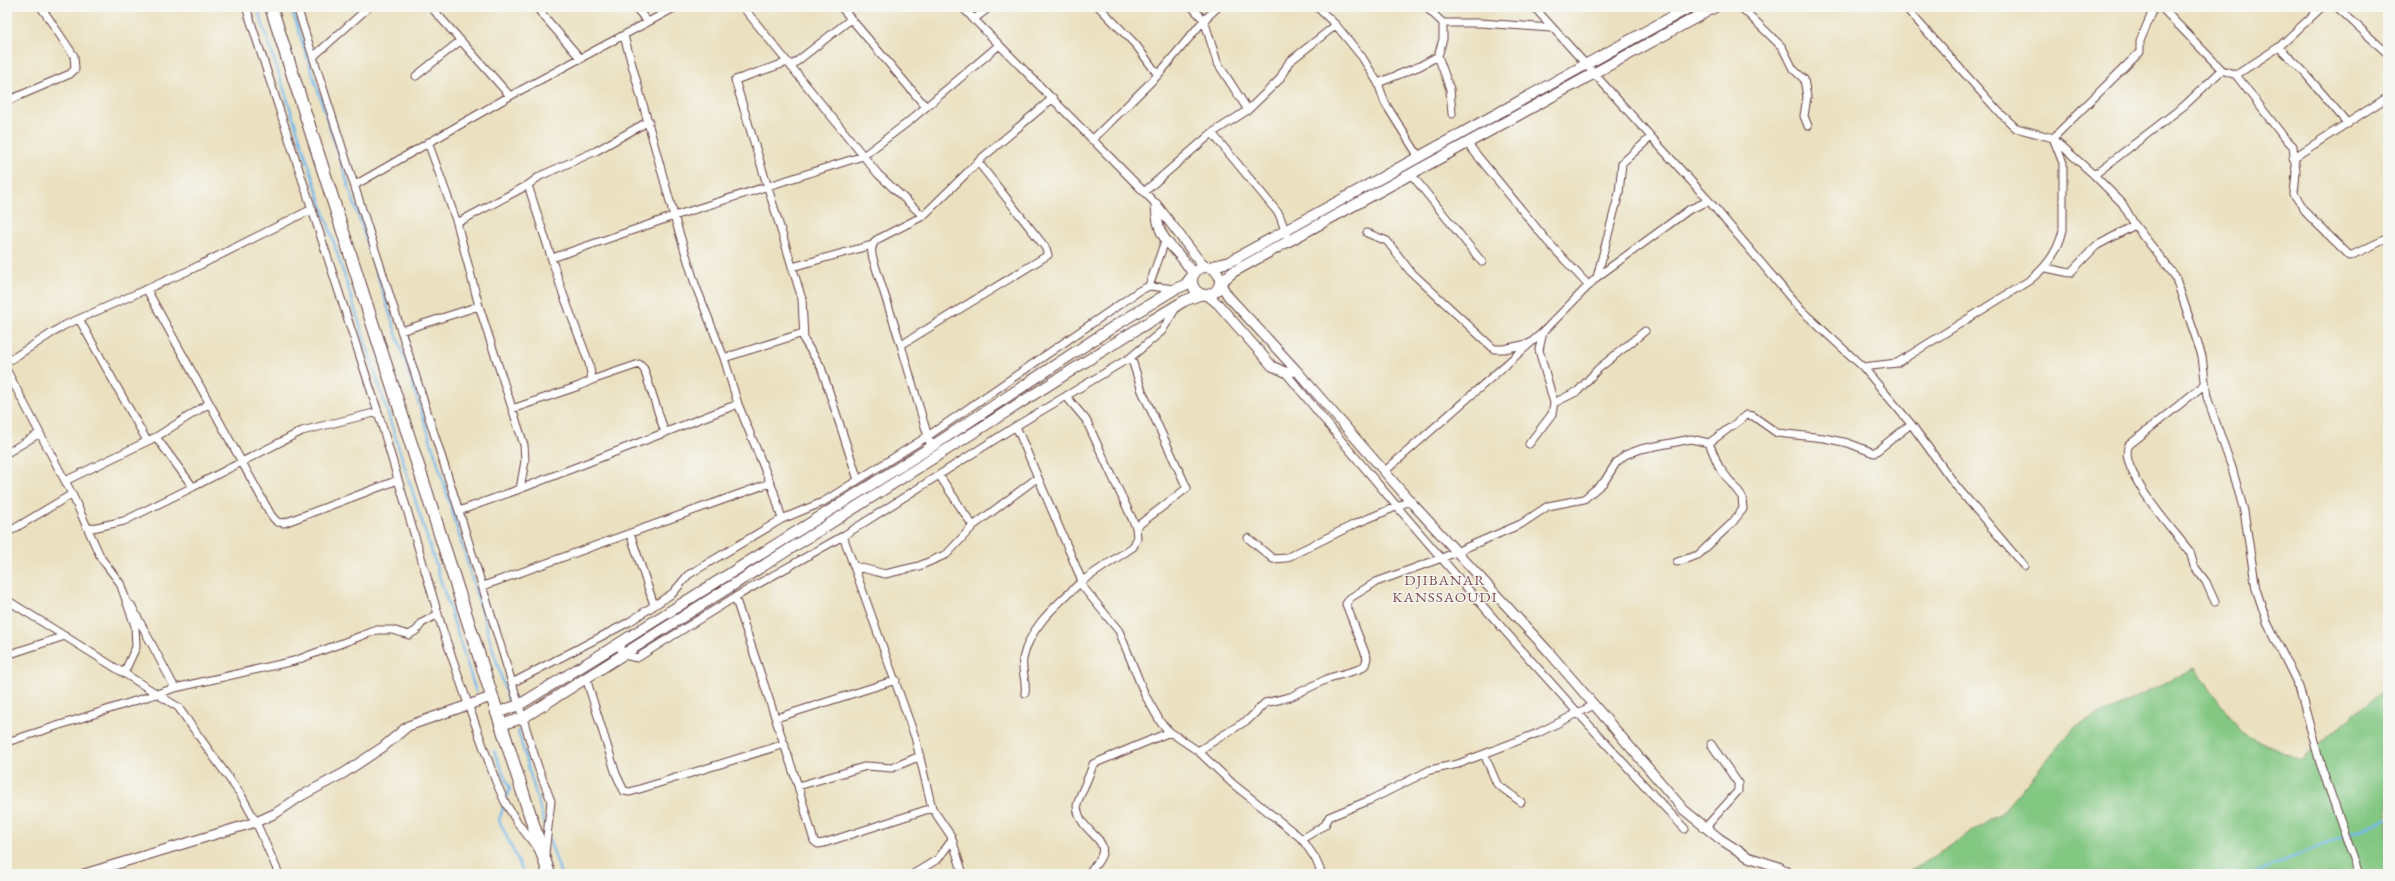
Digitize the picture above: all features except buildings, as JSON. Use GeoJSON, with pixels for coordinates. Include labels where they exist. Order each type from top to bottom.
{"type":"FeatureCollection","features":[{"type":"Feature","properties":{"kind":"highway"},"geometry":{"type":"LineString","coordinates":[[270,7],[491,698],[549,874]]}},
{"type":"Feature","properties":{"kind":"main road"},"geometry":{"type":"LineString","coordinates":[[496,713],[519,705],[931,447],[1116,325],[1175,289],[1185,285],[1198,269],[1229,262],[1690,7]]}},
{"type":"Feature","properties":{"kind":"main road"},"geometry":{"type":"LineString","coordinates":[[500,725],[523,718],[1126,336],[1178,305],[1215,291],[1220,283],[1233,272],[1715,7]]}},
{"type":"Feature","properties":{"kind":"main road"},"geometry":{"type":"LineString","coordinates":[[1208,267],[1218,273],[1220,283]]}},
{"type":"Feature","properties":{"kind":"main road"},"geometry":{"type":"LineString","coordinates":[[1193,275],[1194,289],[1204,295]]}},
{"type":"Feature","properties":{"kind":"main road"},"geometry":{"type":"LineString","coordinates":[[1116,325],[1126,336]]}},
{"type":"Feature","properties":{"kind":"street"},"geometry":{"type":"LineString","coordinates":[[7,101],[70,74],[75,69],[74,56],[41,7]]}},
{"type":"Feature","properties":{"kind":"street"},"geometry":{"type":"LineString","coordinates":[[246,7],[378,412],[438,614],[468,704],[496,782],[505,802],[517,822],[544,857]]}},
{"type":"Feature","properties":{"kind":"street"},"geometry":{"type":"LineString","coordinates":[[297,7],[483,586],[523,718],[551,801],[551,813],[544,857]]}},
{"type":"Feature","properties":{"kind":"street"},"geometry":{"type":"LineString","coordinates":[[313,57],[370,7]]}},
{"type":"Feature","properties":{"kind":"street"},"geometry":{"type":"LineString","coordinates":[[431,7],[510,96]]}},
{"type":"Feature","properties":{"kind":"street"},"geometry":{"type":"LineString","coordinates":[[536,7],[581,59]]}},
{"type":"Feature","properties":{"kind":"street"},"geometry":{"type":"LineString","coordinates":[[635,7],[648,22]]}},
{"type":"Feature","properties":{"kind":"street"},"geometry":{"type":"LineString","coordinates":[[354,185],[510,96],[676,7]]}},
{"type":"Feature","properties":{"kind":"street"},"geometry":{"type":"LineString","coordinates":[[743,7],[878,174],[923,216]]}},
{"type":"Feature","properties":{"kind":"street"},"geometry":{"type":"LineString","coordinates":[[841,7],[926,107]]}},
{"type":"Feature","properties":{"kind":"street"},"geometry":{"type":"LineString","coordinates":[[962,7],[998,46],[1053,98],[1092,140],[1156,204],[1201,262],[1208,267]]}},
{"type":"Feature","properties":{"kind":"street"},"geometry":{"type":"LineString","coordinates":[[973,20],[990,7]]}},
{"type":"Feature","properties":{"kind":"street"},"geometry":{"type":"LineString","coordinates":[[1099,7],[1136,45],[1158,75]]}},
{"type":"Feature","properties":{"kind":"street"},"geometry":{"type":"LineString","coordinates":[[1192,7],[1204,20],[1218,62],[1248,110]]}},
{"type":"Feature","properties":{"kind":"street"},"geometry":{"type":"LineString","coordinates":[[1092,140],[1158,75],[1204,20],[1218,7]]}},
{"type":"Feature","properties":{"kind":"street"},"geometry":{"type":"LineString","coordinates":[[1317,7],[1336,25],[1362,57],[1378,83],[1385,103],[1419,157]]}},
{"type":"Feature","properties":{"kind":"street"},"geometry":{"type":"LineString","coordinates":[[1426,7],[1443,23],[1480,23],[1551,28]]}},
{"type":"Feature","properties":{"kind":"street"},"geometry":{"type":"LineString","coordinates":[[1534,7],[1551,28],[1586,64],[1709,201],[1801,310],[1863,367],[1911,424],[1957,487],[2024,566]]}},
{"type":"Feature","properties":{"kind":"street"},"geometry":{"type":"LineString","coordinates":[[1741,7],[1782,47],[1793,69],[1804,79],[1807,97],[1804,116],[1808,126]]}},
{"type":"Feature","properties":{"kind":"street"},"geometry":{"type":"LineString","coordinates":[[1905,7],[1999,112],[2016,128],[2053,138],[2094,175],[2122,203],[2135,225],[2175,276],[2202,356],[2204,385],[2232,468],[2244,511],[2256,588],[2267,622],[2299,687],[2320,763],[2359,874]]}},
{"type":"Feature","properties":{"kind":"street"},"geometry":{"type":"LineString","coordinates":[[2053,138],[2140,52],[2140,41],[2152,13],[2152,7]]}},
{"type":"Feature","properties":{"kind":"street"},"geometry":{"type":"LineString","coordinates":[[2161,7],[2222,70],[2236,75],[2283,136],[2293,146],[2293,158],[2296,172],[2294,194],[2308,215],[2350,256],[2386,239],[2388,240]]}},
{"type":"Feature","properties":{"kind":"street"},"geometry":{"type":"LineString","coordinates":[[2236,75],[2279,47],[2322,7]]}},
{"type":"Feature","properties":{"kind":"street"},"geometry":{"type":"LineString","coordinates":[[2337,7],[2388,54]]}},
{"type":"Feature","properties":{"kind":"street"},"geometry":{"type":"LineString","coordinates":[[851,19],[789,64],[735,80],[802,299],[804,340],[821,367],[858,480]]}},
{"type":"Feature","properties":{"kind":"street"},"geometry":{"type":"LineString","coordinates":[[1443,23],[1443,40],[1438,56],[1450,89],[1452,114]]}},
{"type":"Feature","properties":{"kind":"street"},"geometry":{"type":"LineString","coordinates":[[1144,192],[1212,133],[1248,110],[1279,80],[1289,62],[1336,25]]}},
{"type":"Feature","properties":{"kind":"street"},"geometry":{"type":"LineString","coordinates":[[624,36],[649,121],[674,216],[696,284],[724,358],[738,404],[770,483],[782,519]]}},
{"type":"Feature","properties":{"kind":"street"},"geometry":{"type":"LineString","coordinates":[[416,76],[460,41]]}},
{"type":"Feature","properties":{"kind":"street"},"geometry":{"type":"LineString","coordinates":[[552,258],[674,216],[767,188],[863,156],[926,107],[998,46]]}},
{"type":"Feature","properties":{"kind":"street"},"geometry":{"type":"LineString","coordinates":[[2279,47],[2304,72],[2348,124]]}},
{"type":"Feature","properties":{"kind":"street"},"geometry":{"type":"LineString","coordinates":[[1378,83],[1420,66],[1438,56]]}},
{"type":"Feature","properties":{"kind":"street"},"geometry":{"type":"LineString","coordinates":[[2094,175],[2185,106],[2222,70]]}},
{"type":"Feature","properties":{"kind":"street"},"geometry":{"type":"LineString","coordinates":[[2293,158],[2388,97]]}},
{"type":"Feature","properties":{"kind":"street"},"geometry":{"type":"LineString","coordinates":[[931,447],[901,345],[874,262],[871,251],[872,245],[876,240],[923,216],[978,162],[1053,98]]}},
{"type":"Feature","properties":{"kind":"street"},"geometry":{"type":"LineString","coordinates":[[457,223],[528,185],[540,176],[596,151],[649,121]]}},
{"type":"Feature","properties":{"kind":"street"},"geometry":{"type":"LineString","coordinates":[[1212,133],[1279,214],[1289,241]]}},
{"type":"Feature","properties":{"kind":"street"},"geometry":{"type":"LineString","coordinates":[[1597,277],[1619,193],[1622,163],[1651,137]]}},
{"type":"Feature","properties":{"kind":"street"},"geometry":{"type":"LineString","coordinates":[[1863,367],[1897,363],[2030,280],[2046,268],[2061,238],[2063,230],[2063,163],[2053,138]]}},
{"type":"Feature","properties":{"kind":"street"},"geometry":{"type":"LineString","coordinates":[[428,142],[457,223],[479,306],[525,453],[520,490]]}},
{"type":"Feature","properties":{"kind":"street"},"geometry":{"type":"LineString","coordinates":[[1467,143],[1548,242],[1589,286]]}},
{"type":"Feature","properties":{"kind":"street"},"geometry":{"type":"LineString","coordinates":[[901,345],[1048,255],[1045,247],[978,162]]}},
{"type":"Feature","properties":{"kind":"street"},"geometry":{"type":"LineString","coordinates":[[1411,174],[1482,262]]}},
{"type":"Feature","properties":{"kind":"street"},"geometry":{"type":"LineString","coordinates":[[528,185],[564,298],[589,363],[592,380]]}},
{"type":"Feature","properties":{"kind":"street"},"geometry":{"type":"LineString","coordinates":[[1385,471],[1543,332],[1597,277],[1690,209],[1709,201]]}},
{"type":"Feature","properties":{"kind":"street"},"geometry":{"type":"LineString","coordinates":[[1156,204],[1157,224],[1165,241],[1188,266],[1193,275]]}},
{"type":"Feature","properties":{"kind":"street"},"geometry":{"type":"LineString","coordinates":[[7,362],[38,341],[79,318],[147,290],[312,209]]}},
{"type":"Feature","properties":{"kind":"street"},"geometry":{"type":"LineString","coordinates":[[2046,268],[2070,273],[2096,246],[2135,225]]}},
{"type":"Feature","properties":{"kind":"street"},"geometry":{"type":"LineString","coordinates":[[1367,232],[1387,241],[1410,271],[1494,348],[1504,349],[1529,343]]}},
{"type":"Feature","properties":{"kind":"street"},"geometry":{"type":"LineString","coordinates":[[1149,286],[1165,241]]}},
{"type":"Feature","properties":{"kind":"street"},"geometry":{"type":"LineString","coordinates":[[792,267],[872,245]]}},
{"type":"Feature","properties":{"kind":"street"},"geometry":{"type":"LineString","coordinates":[[1220,283],[1228,296],[1297,371],[1410,501],[1458,551],[1594,705],[1684,810],[1705,828],[1748,858],[1779,867],[1789,874]]}},
{"type":"Feature","properties":{"kind":"street"},"geometry":{"type":"LineString","coordinates":[[512,683],[629,622],[673,593],[688,575],[782,519],[824,502],[928,436],[1054,351],[1119,303],[1149,286],[1175,289]]}},
{"type":"Feature","properties":{"kind":"street"},"geometry":{"type":"LineString","coordinates":[[147,290],[208,404],[271,515],[277,522],[284,523],[398,480]]}},
{"type":"Feature","properties":{"kind":"street"},"geometry":{"type":"LineString","coordinates":[[1204,295],[1218,304],[1272,366],[1285,372],[1396,508],[1442,558],[1577,714],[1684,829]]}},
{"type":"Feature","properties":{"kind":"street"},"geometry":{"type":"LineString","coordinates":[[618,644],[624,655],[638,658],[735,597],[843,536],[1016,426],[1131,357],[1162,331],[1178,305]]}},
{"type":"Feature","properties":{"kind":"street"},"geometry":{"type":"LineString","coordinates":[[401,331],[479,306]]}},
{"type":"Feature","properties":{"kind":"street"},"geometry":{"type":"LineString","coordinates":[[79,318],[147,441]]}},
{"type":"Feature","properties":{"kind":"street"},"geometry":{"type":"LineString","coordinates":[[1554,403],[1578,391],[1598,369],[1645,331]]}},
{"type":"Feature","properties":{"kind":"street"},"geometry":{"type":"LineString","coordinates":[[1529,444],[1552,414],[1554,403],[1539,350],[1543,332]]}},
{"type":"Feature","properties":{"kind":"street"},"geometry":{"type":"LineString","coordinates":[[724,358],[803,333]]}},
{"type":"Feature","properties":{"kind":"street"},"geometry":{"type":"LineString","coordinates":[[1131,357],[1142,391],[1187,488],[1136,527]]}},
{"type":"Feature","properties":{"kind":"street"},"geometry":{"type":"LineString","coordinates":[[512,409],[639,364],[644,368],[665,433]]}},
{"type":"Feature","properties":{"kind":"street"},"geometry":{"type":"LineString","coordinates":[[7,371],[72,494],[101,558],[120,583],[175,688]]}},
{"type":"Feature","properties":{"kind":"street"},"geometry":{"type":"LineString","coordinates":[[1285,372],[1297,371]]}},
{"type":"Feature","properties":{"kind":"street"},"geometry":{"type":"LineString","coordinates":[[2204,385],[2130,445],[2126,450],[2127,458],[2136,480],[2190,552],[2194,566],[2206,582],[2215,602]]}},
{"type":"Feature","properties":{"kind":"street"},"geometry":{"type":"LineString","coordinates":[[1025,693],[1023,658],[1031,636],[1046,614],[1082,581],[1133,547],[1136,539],[1136,527],[1086,420],[1066,396]]}},
{"type":"Feature","properties":{"kind":"street"},"geometry":{"type":"LineString","coordinates":[[65,481],[156,437],[208,404]]}},
{"type":"Feature","properties":{"kind":"street"},"geometry":{"type":"LineString","coordinates":[[459,511],[520,490],[738,404]]}},
{"type":"Feature","properties":{"kind":"street"},"geometry":{"type":"LineString","coordinates":[[88,529],[124,521],[302,431],[378,412]]}},
{"type":"Feature","properties":{"kind":"street"},"geometry":{"type":"LineString","coordinates":[[1709,443],[1742,417],[1753,416],[1778,433],[1824,438],[1848,443],[1874,453],[1911,424]]}},
{"type":"Feature","properties":{"kind":"street"},"geometry":{"type":"LineString","coordinates":[[1016,426],[1082,581],[1083,587],[1115,625],[1149,703],[1161,723],[1170,732],[1198,751],[1233,784],[1302,839],[1315,858],[1322,874]]}},
{"type":"Feature","properties":{"kind":"street"},"geometry":{"type":"LineString","coordinates":[[7,453],[40,434]]}},
{"type":"Feature","properties":{"kind":"street"},"geometry":{"type":"LineString","coordinates":[[156,437],[193,487]]}},
{"type":"Feature","properties":{"kind":"street"},"geometry":{"type":"LineString","coordinates":[[1198,751],[1249,718],[1265,703],[1290,698],[1329,678],[1360,669],[1366,665],[1367,658],[1356,634],[1346,604],[1347,600],[1376,582],[1442,558],[1521,524],[1548,506],[1584,499],[1604,482],[1616,463],[1625,455],[1641,448],[1691,439],[1709,443]]}},
{"type":"Feature","properties":{"kind":"street"},"geometry":{"type":"LineString","coordinates":[[1677,562],[1698,555],[1732,523],[1742,510],[1742,497],[1719,467],[1709,443]]}},
{"type":"Feature","properties":{"kind":"street"},"geometry":{"type":"LineString","coordinates":[[939,475],[973,526]]}},
{"type":"Feature","properties":{"kind":"street"},"geometry":{"type":"LineString","coordinates":[[854,566],[885,574],[919,566],[947,554],[973,526],[1037,478]]}},
{"type":"Feature","properties":{"kind":"street"},"geometry":{"type":"LineString","coordinates":[[483,586],[770,483]]}},
{"type":"Feature","properties":{"kind":"street"},"geometry":{"type":"LineString","coordinates":[[7,533],[72,494]]}},
{"type":"Feature","properties":{"kind":"street"},"geometry":{"type":"LineString","coordinates":[[1248,538],[1273,559],[1286,558],[1410,501]]}},
{"type":"Feature","properties":{"kind":"street"},"geometry":{"type":"LineString","coordinates":[[630,533],[654,606]]}},
{"type":"Feature","properties":{"kind":"street"},"geometry":{"type":"LineString","coordinates":[[843,536],[896,680],[920,756],[932,808],[949,831],[963,874]]}},
{"type":"Feature","properties":{"kind":"street"},"geometry":{"type":"LineString","coordinates":[[120,583],[136,636],[136,647],[124,673]]}},
{"type":"Feature","properties":{"kind":"street"},"geometry":{"type":"LineString","coordinates":[[735,597],[785,744],[814,841],[818,844],[932,808]]}},
{"type":"Feature","properties":{"kind":"street"},"geometry":{"type":"LineString","coordinates":[[7,600],[158,693],[178,707],[234,784],[256,822],[279,874]]}},
{"type":"Feature","properties":{"kind":"street"},"geometry":{"type":"LineString","coordinates":[[7,742],[175,688],[294,661],[377,630],[392,630],[409,635],[417,630],[422,623],[438,614]]}},
{"type":"Feature","properties":{"kind":"street"},"geometry":{"type":"LineString","coordinates":[[7,655],[65,636]]}},
{"type":"Feature","properties":{"kind":"street"},"geometry":{"type":"LineString","coordinates":[[586,678],[616,774],[624,791],[630,792],[785,744]]}},
{"type":"Feature","properties":{"kind":"street"},"geometry":{"type":"LineString","coordinates":[[776,718],[896,680]]}},
{"type":"Feature","properties":{"kind":"street"},"geometry":{"type":"LineString","coordinates":[[84,874],[256,822],[276,813],[301,796],[344,773],[383,747],[408,726],[468,704],[491,698]]}},
{"type":"Feature","properties":{"kind":"street"},"geometry":{"type":"LineString","coordinates":[[1302,839],[1325,825],[1329,817],[1335,813],[1370,800],[1430,770],[1458,764],[1484,754],[1577,714],[1594,705]]}},
{"type":"Feature","properties":{"kind":"street"},"geometry":{"type":"LineString","coordinates":[[1087,874],[1101,860],[1103,853],[1100,842],[1078,816],[1076,804],[1090,776],[1093,764],[1170,732]]}},
{"type":"Feature","properties":{"kind":"street"},"geometry":{"type":"LineString","coordinates":[[1705,828],[1738,792],[1738,783],[1711,744]]}},
{"type":"Feature","properties":{"kind":"street"},"geometry":{"type":"LineString","coordinates":[[1484,754],[1497,784],[1521,802]]}},
{"type":"Feature","properties":{"kind":"street"},"geometry":{"type":"LineString","coordinates":[[798,786],[867,766],[892,768],[920,756]]}},
{"type":"Feature","properties":{"kind":"street"},"geometry":{"type":"LineString","coordinates":[[913,874],[941,856],[952,840]]}},
{"type":"Feature","properties":{"kind":"green space"},"geometry":{"type":"Polygon","coordinates":[[[2195,668],[2242,734],[2301,760],[2388,685],[2388,874],[1907,874],[2001,813],[2074,728],[2195,668]]]}},
{"type":"Feature","properties":{"kind":"waterway"},"geometry":{"type":"LineString","coordinates":[[257,7],[327,221],[476,692]]}},
{"type":"Feature","properties":{"kind":"waterway"},"geometry":{"type":"LineString","coordinates":[[291,7],[435,454],[508,700]]}},
{"type":"Feature","properties":{"kind":"waterway"},"geometry":{"type":"LineString","coordinates":[[518,731],[545,826]]}},
{"type":"Feature","properties":{"kind":"waterway"},"geometry":{"type":"LineString","coordinates":[[494,751],[510,789],[506,800]]}},
{"type":"Feature","properties":{"kind":"waterway"},"geometry":{"type":"LineString","coordinates":[[504,805],[499,820],[524,874]]}},
{"type":"Feature","properties":{"kind":"waterway"},"geometry":{"type":"LineString","coordinates":[[2252,874],[2388,818]]}},
{"type":"Feature","properties":{"kind":"waterway"},"geometry":{"type":"LineString","coordinates":[[549,839],[561,874]]}},
{"type":"Feature","properties":{"kind":"district","name":"DJIBANAR KANSSAOUDI"},"geometry":{"type":"Point","coordinates":[1445,588]}}]}
